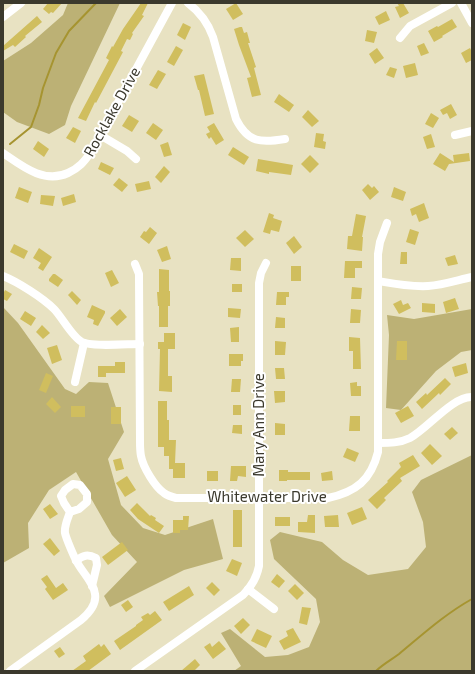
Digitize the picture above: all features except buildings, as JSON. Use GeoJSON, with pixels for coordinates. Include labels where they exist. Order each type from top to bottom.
{"type":"FeatureCollection","features":[{"type":"Feature","properties":{"kind":"street"},"geometry":{"type":"LineString","coordinates":[[3,17],[22,3]]}},
{"type":"Feature","properties":{"kind":"street","name":"Rocklake Drive"},"geometry":{"type":"LineString","coordinates":[[3,153],[27,169],[46,176],[60,176],[75,170],[82,164],[100,135],[172,3]]}},
{"type":"Feature","properties":{"kind":"street"},"geometry":{"type":"LineString","coordinates":[[188,3],[201,15],[213,37],[239,126],[248,136],[259,141],[267,142],[285,139]]}},
{"type":"Feature","properties":{"kind":"street"},"geometry":{"type":"LineString","coordinates":[[400,38],[410,26],[452,3]]}},
{"type":"Feature","properties":{"kind":"street"},"geometry":{"type":"LineString","coordinates":[[461,3],[472,23]]}},
{"type":"Feature","properties":{"kind":"street"},"geometry":{"type":"LineString","coordinates":[[455,135],[472,131]]}},
{"type":"Feature","properties":{"kind":"street"},"geometry":{"type":"LineString","coordinates":[[100,135],[136,158]]}},
{"type":"Feature","properties":{"kind":"street","name":"Whitewater Drive"},"geometry":{"type":"LineString","coordinates":[[135,264],[138,270],[139,278],[140,455],[143,463],[156,484],[163,492],[176,498],[328,498],[340,496],[350,492],[359,485],[368,476],[373,468],[378,452],[378,254],[380,242],[387,223]]}},
{"type":"Feature","properties":{"kind":"street","name":"Mary Ann Drive"},"geometry":{"type":"LineString","coordinates":[[135,671],[235,602],[243,595],[255,579],[259,566],[260,498],[259,283],[261,273],[266,263]]}},
{"type":"Feature","properties":{"kind":"street"},"geometry":{"type":"LineString","coordinates":[[3,276],[50,304],[78,340],[84,343],[140,344]]}},
{"type":"Feature","properties":{"kind":"street"},"geometry":{"type":"LineString","coordinates":[[378,281],[409,286],[427,286],[472,277]]}},
{"type":"Feature","properties":{"kind":"street"},"geometry":{"type":"LineString","coordinates":[[75,382],[84,343]]}},
{"type":"Feature","properties":{"kind":"street"},"geometry":{"type":"LineString","coordinates":[[379,443],[391,443],[409,438],[453,404],[469,396],[472,397]]}},
{"type":"Feature","properties":{"kind":"street"},"geometry":{"type":"LineString","coordinates":[[10,671],[88,614],[94,604],[96,596],[92,586],[76,561],[65,533],[70,512]]}},
{"type":"Feature","properties":{"kind":"street"},"geometry":{"type":"LineString","coordinates":[[76,561],[86,555],[91,555],[96,558],[97,565],[92,586]]}},
{"type":"Feature","properties":{"kind":"street"},"geometry":{"type":"LineString","coordinates":[[248,589],[274,609]]}},
{"type":"Feature","properties":{"kind":"shaded area"},"geometry":{"type":"Polygon","coordinates":[[[68,3],[120,3],[71,106],[65,125],[49,134],[17,122],[3,112],[3,61],[31,43],[63,15],[68,3]]]}},
{"type":"Feature","properties":{"kind":"shaded area"},"geometry":{"type":"Polygon","coordinates":[[[3,307],[18,323],[65,389],[76,394],[89,382],[108,383],[124,432],[108,459],[121,505],[143,528],[165,535],[213,519],[223,559],[184,570],[110,607],[104,596],[137,562],[112,535],[76,472],[49,490],[28,523],[29,548],[3,563],[3,307]]]}},
{"type":"Feature","properties":{"kind":"shaded area"},"geometry":{"type":"Polygon","coordinates":[[[472,309],[472,350],[461,352],[436,371],[401,410],[386,408],[389,335],[387,315],[414,319],[472,309]]]}},
{"type":"Feature","properties":{"kind":"shaded area"},"geometry":{"type":"Polygon","coordinates":[[[472,455],[472,671],[234,671],[241,666],[221,633],[230,629],[265,657],[288,655],[309,647],[320,622],[316,599],[274,559],[270,540],[280,532],[322,542],[343,560],[368,575],[408,569],[426,547],[423,522],[412,492],[421,480],[472,455]]]}},
{"type":"Feature","properties":{"kind":"waterway"},"geometry":{"type":"LineString","coordinates":[[10,144],[31,127],[56,53],[69,31],[96,3]]}},
{"type":"Feature","properties":{"kind":"waterway"},"geometry":{"type":"LineString","coordinates":[[376,671],[443,618],[472,599]]}}]}
